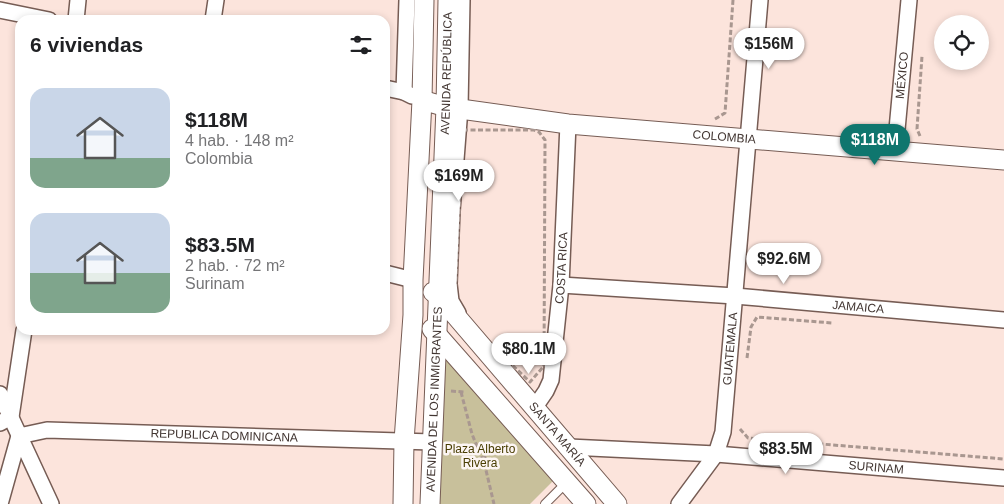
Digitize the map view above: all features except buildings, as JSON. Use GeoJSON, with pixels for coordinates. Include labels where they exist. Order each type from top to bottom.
{"type":"FeatureCollection","features":[{"type":"Feature","properties":{"kind":"street"},"geometry":{"type":"LineString","coordinates":[[76,15],[78,0]]}},
{"type":"Feature","properties":{"kind":"street"},"geometry":{"type":"LineString","coordinates":[[214,15],[216,0]]}},
{"type":"Feature","properties":{"kind":"street"},"geometry":{"type":"LineString","coordinates":[[404,92],[407,0]]}},
{"type":"Feature","properties":{"kind":"street","name":"AVENIDA REPÚBLICA"},"geometry":{"type":"LineString","coordinates":[[413,315],[424,0]]}},
{"type":"Feature","properties":{"kind":"street","name":"AVENIDA REPÚBLICA"},"geometry":{"type":"LineString","coordinates":[[438,295],[453,108],[448,0]]}},
{"type":"Feature","properties":{"kind":"street"},"geometry":{"type":"LineString","coordinates":[[462,0],[453,108],[449,284],[451,301],[467,330]]}},
{"type":"Feature","properties":{"kind":"street","name":"GUATEMALA"},"geometry":{"type":"LineString","coordinates":[[679,504],[716,454],[723,432],[760,0]]}},
{"type":"Feature","properties":{"kind":"street","name":"MÉXICO"},"geometry":{"type":"LineString","coordinates":[[895,151],[909,0]]}},
{"type":"Feature","properties":{"kind":"street"},"geometry":{"type":"LineString","coordinates":[[0,10],[24,15]]}},
{"type":"Feature","properties":{"kind":"street"},"geometry":{"type":"LineString","coordinates":[[390,89],[404,92],[422,100]]}},
{"type":"Feature","properties":{"kind":"street","name":"COLOMBIA"},"geometry":{"type":"LineString","coordinates":[[422,100],[453,108],[568,124],[1004,160]]}},
{"type":"Feature","properties":{"kind":"street","name":"COSTA RICA"},"geometry":{"type":"LineString","coordinates":[[535,407],[551,380],[561,284],[568,124]]}},
{"type":"Feature","properties":{"kind":"street"},"geometry":{"type":"LineString","coordinates":[[390,274],[413,280]]}},
{"type":"Feature","properties":{"kind":"street","name":"SANTA MARÍA"},"geometry":{"type":"LineString","coordinates":[[413,280],[438,295],[617,504]]}},
{"type":"Feature","properties":{"kind":"street","name":"JAMAICA"},"geometry":{"type":"LineString","coordinates":[[561,284],[735,296],[1004,320]]}},
{"type":"Feature","properties":{"kind":"street","name":"AVENIDA DE LOS INMIGRANTES"},"geometry":{"type":"LineString","coordinates":[[430,504],[438,295]]}},
{"type":"Feature","properties":{"kind":"street","name":"SANTA MARÍA"},"geometry":{"type":"LineString","coordinates":[[413,315],[436,332],[586,504]]}},
{"type":"Feature","properties":{"kind":"street","name":"AVENIDA DE LOS INMIGRANTES"},"geometry":{"type":"LineString","coordinates":[[403,504],[404,440],[413,315]]}},
{"type":"Feature","properties":{"kind":"street"},"geometry":{"type":"LineString","coordinates":[[5,420],[23,335]]}},
{"type":"Feature","properties":{"kind":"street"},"geometry":{"type":"LineString","coordinates":[[0,394],[5,420],[18,436],[51,504]]}},
{"type":"Feature","properties":{"kind":"street","name":"REPUBLICA DOMINICANA"},"geometry":{"type":"LineString","coordinates":[[18,436],[47,430],[432,442]]}},
{"type":"Feature","properties":{"kind":"street"},"geometry":{"type":"LineString","coordinates":[[1,497],[18,436]]}},
{"type":"Feature","properties":{"kind":"street","name":"SURINAM"},"geometry":{"type":"LineString","coordinates":[[569,447],[716,454],[1004,478]]}},
{"type":"Feature","properties":{"kind":"lane"},"geometry":{"type":"LineString","coordinates":[[545,504],[566,483]]}},
{"type":"Feature","properties":{"kind":"path"},"geometry":{"type":"LineString","coordinates":[[711,121],[724,113],[733,0]]}},
{"type":"Feature","properties":{"kind":"path"},"geometry":{"type":"LineString","coordinates":[[921,137],[917,129],[922,50]]}},
{"type":"Feature","properties":{"kind":"path"},"geometry":{"type":"LineString","coordinates":[[463,130],[534,130],[539,132],[545,140],[544,366],[530,382],[459,314],[454,300],[463,130]]}},
{"type":"Feature","properties":{"kind":"path"},"geometry":{"type":"LineString","coordinates":[[747,364],[751,327]]}},
{"type":"Feature","properties":{"kind":"path"},"geometry":{"type":"LineString","coordinates":[[450,400],[451,391],[467,392]]}},
{"type":"Feature","properties":{"kind":"path"},"geometry":{"type":"LineString","coordinates":[[460,392],[493,495],[494,504]]}},
{"type":"Feature","properties":{"kind":"path"},"geometry":{"type":"LineString","coordinates":[[740,421],[740,430],[748,438],[1004,459]]}},
{"type":"Feature","properties":{"kind":"path"},"geometry":{"type":"LineString","coordinates":[[482,459],[512,439]]}},
{"type":"Feature","properties":{"kind":"green space","name":"Plaza Alberto Rivera"},"geometry":{"type":"Polygon","coordinates":[[[436,332],[559,475],[530,504],[430,504],[436,332]]]}}]}
